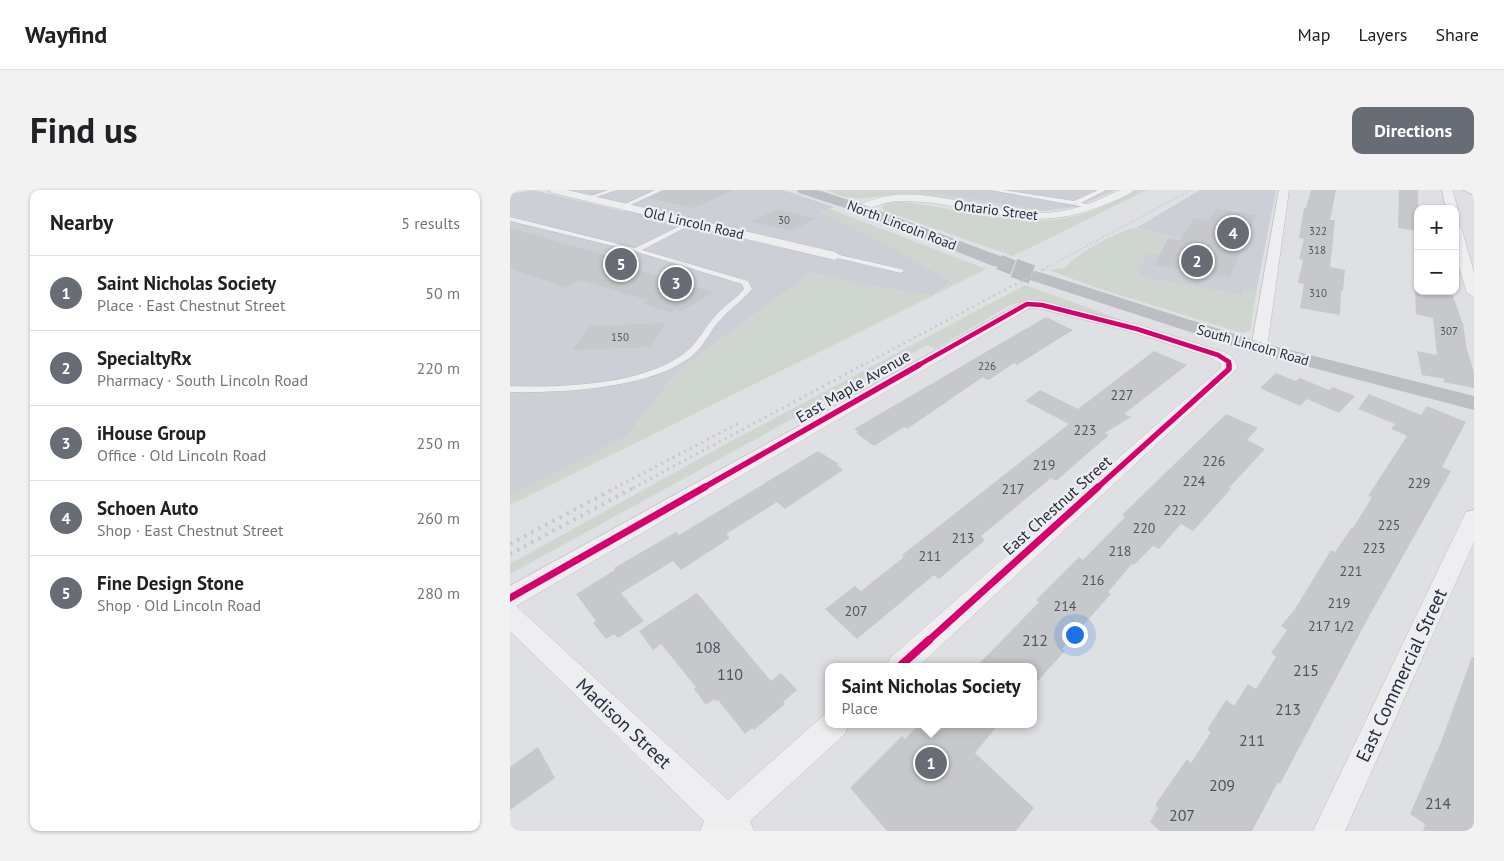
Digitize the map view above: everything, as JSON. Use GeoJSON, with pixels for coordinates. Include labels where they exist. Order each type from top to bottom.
{"type":"FeatureCollection","features":[{"type":"Feature","properties":{"kind":"street","name":"Old Lincoln Road"},"geometry":{"type":"LineString","coordinates":[[553,190],[835,256]]}},
{"type":"Feature","properties":{"kind":"street","name":"North Lincoln Road"},"geometry":{"type":"LineString","coordinates":[[808,190],[999,262]]}},
{"type":"Feature","properties":{"kind":"street","name":"Ontario Street"},"geometry":{"type":"LineString","coordinates":[[859,208],[882,200],[899,198],[1022,216],[1054,216],[1076,212],[1129,190]]}},
{"type":"Feature","properties":{"kind":"street"},"geometry":{"type":"LineString","coordinates":[[1259,348],[1284,190]]}},
{"type":"Feature","properties":{"kind":"street"},"geometry":{"type":"LineString","coordinates":[[1447,190],[1451,205]]}},
{"type":"Feature","properties":{"kind":"street"},"geometry":{"type":"LineString","coordinates":[[1468,190],[1474,192]]}},
{"type":"Feature","properties":{"kind":"street"},"geometry":{"type":"LineString","coordinates":[[1459,246],[1474,292]]}},
{"type":"Feature","properties":{"kind":"street","name":"South Lincoln Road"},"geometry":{"type":"LineString","coordinates":[[1036,276],[1259,348],[1474,403]]}},
{"type":"Feature","properties":{"kind":"street","name":"East Maple Avenue"},"geometry":{"type":"LineString","coordinates":[[510,598],[1020,306],[1035,304],[1137,329],[1218,355],[1229,362]]}},
{"type":"Feature","properties":{"kind":"street","name":"East Chestnut Street"},"geometry":{"type":"LineString","coordinates":[[903,663],[1229,369],[1229,362]]}},
{"type":"Feature","properties":{"kind":"street","name":"East Commercial Street"},"geometry":{"type":"LineString","coordinates":[[1329,831],[1474,518]]}},
{"type":"Feature","properties":{"kind":"street","name":"Madison Street"},"geometry":{"type":"LineString","coordinates":[[510,615],[728,828]]}},
{"type":"Feature","properties":{"kind":"street"},"geometry":{"type":"LineString","coordinates":[[728,828],[831,728]]}},
{"type":"Feature","properties":{"kind":"lane"},"geometry":{"type":"LineString","coordinates":[[588,198],[614,190]]}},
{"type":"Feature","properties":{"kind":"lane"},"geometry":{"type":"LineString","coordinates":[[624,206],[660,190]]}},
{"type":"Feature","properties":{"kind":"lane"},"geometry":{"type":"LineString","coordinates":[[993,190],[1091,206]]}},
{"type":"Feature","properties":{"kind":"lane"},"geometry":{"type":"LineString","coordinates":[[1075,203],[1103,190]]}},
{"type":"Feature","properties":{"kind":"lane"},"geometry":{"type":"LineString","coordinates":[[510,219],[636,250],[746,283],[748,289],[742,297],[723,311],[709,326],[700,343],[689,354],[670,367],[578,388],[510,389]]}},
{"type":"Feature","properties":{"kind":"lane"},"geometry":{"type":"LineString","coordinates":[[636,250],[692,222]]}},
{"type":"Feature","properties":{"kind":"lane"},"geometry":{"type":"LineString","coordinates":[[835,256],[900,271]]}},
{"type":"Feature","properties":{"kind":"shaded area"},"geometry":{"type":"Polygon","coordinates":[[[533,190],[623,211],[636,206],[567,190],[783,190],[834,207],[821,212],[897,250],[951,281],[932,296],[865,285],[812,272],[678,371],[627,436],[510,495],[510,194],[533,190]]]}},
{"type":"Feature","properties":{"kind":"shaded area"},"geometry":{"type":"Polygon","coordinates":[[[827,190],[914,190],[1043,211],[1008,209],[922,195],[894,194],[866,198],[849,198],[827,190]]]}},
{"type":"Feature","properties":{"kind":"shaded area"},"geometry":{"type":"Polygon","coordinates":[[[914,190],[1116,190],[1076,207],[1043,211],[914,190]]]}},
{"type":"Feature","properties":{"kind":"shaded area"},"geometry":{"type":"Polygon","coordinates":[[[1136,190],[1147,190],[1013,256],[885,211],[882,207],[889,202],[905,202],[992,217],[1037,220],[1058,219],[1095,210],[1136,190]]]}},
{"type":"Feature","properties":{"kind":"shaded area"},"geometry":{"type":"Polygon","coordinates":[[[1200,190],[1276,190],[1256,293],[1251,291],[1241,295],[1137,275],[1147,253],[1168,238],[1183,239],[1136,228],[1200,190]]]}},
{"type":"Feature","properties":{"kind":"shaded area"},"geometry":{"type":"Polygon","coordinates":[[[830,209],[986,269],[932,296],[951,281],[897,250],[820,213],[830,209]]]}},
{"type":"Feature","properties":{"kind":"shaded area"},"geometry":{"type":"Polygon","coordinates":[[[1134,228],[1183,239],[1168,238],[1160,255],[1147,253],[1137,275],[1241,295],[1243,289],[1256,293],[1250,331],[1242,333],[1094,287],[1049,270],[1065,268],[1097,244],[1116,234],[1134,228]]]}},
{"type":"Feature","properties":{"kind":"shaded area"},"geometry":{"type":"Polygon","coordinates":[[[812,272],[865,285],[932,296],[510,505],[510,495],[627,436],[678,371],[812,272]]]}},
{"type":"Feature","properties":{"kind":"shaded area"},"geometry":{"type":"Polygon","coordinates":[[[1025,285],[1122,320],[1121,322],[1035,301],[1012,304],[935,349],[927,345],[510,574],[510,564],[726,444],[1025,285]]]}},
{"type":"Feature","properties":{"kind":"building"},"geometry":{"type":"Polygon","coordinates":[[[665,190],[733,190],[694,208],[649,198],[665,190]]]}},
{"type":"Feature","properties":{"kind":"building"},"geometry":{"type":"Polygon","coordinates":[[[1311,190],[1336,190],[1330,220],[1335,220],[1330,267],[1345,270],[1343,291],[1341,291],[1340,315],[1300,308],[1304,284],[1298,283],[1303,260],[1299,259],[1304,239],[1299,238],[1304,208],[1306,208],[1311,190]]]}},
{"type":"Feature","properties":{"kind":"building"},"geometry":{"type":"Polygon","coordinates":[[[1399,190],[1418,190],[1418,205],[1414,205],[1414,230],[1398,228],[1399,190]]]}},
{"type":"Feature","properties":{"kind":"building"},"geometry":{"type":"Polygon","coordinates":[[[1216,209],[1256,215],[1230,277],[1155,265],[1168,238],[1180,240],[1194,218],[1209,220],[1216,209]]]}},
{"type":"Feature","properties":{"kind":"building"},"geometry":{"type":"Polygon","coordinates":[[[775,210],[815,218],[793,231],[751,222],[775,210]]]}},
{"type":"Feature","properties":{"kind":"building"},"geometry":{"type":"Polygon","coordinates":[[[510,228],[623,260],[620,262],[627,264],[623,266],[714,292],[682,311],[674,308],[672,313],[641,303],[647,300],[581,280],[566,287],[510,269],[510,228]]]}},
{"type":"Feature","properties":{"kind":"building"},"geometry":{"type":"Polygon","coordinates":[[[1415,295],[1452,295],[1463,324],[1467,350],[1474,372],[1474,388],[1443,382],[1445,379],[1422,375],[1417,351],[1437,355],[1433,318],[1416,314],[1415,295]]]}},
{"type":"Feature","properties":{"kind":"building"},"geometry":{"type":"Polygon","coordinates":[[[1046,317],[1073,330],[1017,365],[1014,363],[987,380],[983,377],[907,429],[904,427],[874,446],[856,433],[859,432],[854,429],[1046,317]]]}},
{"type":"Feature","properties":{"kind":"building"},"geometry":{"type":"Polygon","coordinates":[[[665,323],[651,347],[572,350],[590,326],[665,323]]]}},
{"type":"Feature","properties":{"kind":"building"},"geometry":{"type":"Polygon","coordinates":[[[1154,351],[1187,365],[1124,414],[1131,417],[1105,433],[1109,435],[1056,481],[1051,478],[981,536],[985,540],[939,579],[934,575],[857,639],[825,609],[855,586],[861,591],[904,557],[902,555],[1069,424],[1025,401],[1040,390],[1078,409],[1154,351]]]}},
{"type":"Feature","properties":{"kind":"building"},"geometry":{"type":"Polygon","coordinates":[[[1276,373],[1295,381],[1300,378],[1329,390],[1333,387],[1355,396],[1339,413],[1307,399],[1300,406],[1260,388],[1276,373]]]}},
{"type":"Feature","properties":{"kind":"building"},"geometry":{"type":"Polygon","coordinates":[[[1369,394],[1421,415],[1427,406],[1466,422],[1442,467],[1451,471],[1367,620],[1280,784],[1278,782],[1252,831],[1160,831],[1150,822],[1158,808],[1155,805],[1187,759],[1191,763],[1211,732],[1207,730],[1226,700],[1234,706],[1248,684],[1256,689],[1276,657],[1271,653],[1287,630],[1281,626],[1295,609],[1331,550],[1335,552],[1353,528],[1372,497],[1368,496],[1407,436],[1391,429],[1395,424],[1358,409],[1369,394]]]}},
{"type":"Feature","properties":{"kind":"building"},"geometry":{"type":"Polygon","coordinates":[[[1226,414],[1258,428],[1247,440],[1265,449],[1229,488],[1231,489],[1193,531],[1181,524],[1159,549],[1153,546],[1134,565],[1132,564],[1108,592],[1111,594],[1062,649],[1065,651],[1037,682],[1037,663],[980,663],[1039,602],[1036,600],[1079,557],[1083,560],[1125,517],[1122,515],[1226,414]]]}},
{"type":"Feature","properties":{"kind":"building"},"geometry":{"type":"Polygon","coordinates":[[[818,451],[839,464],[837,465],[843,470],[785,509],[777,502],[726,534],[730,538],[681,570],[673,561],[621,593],[644,621],[618,638],[614,634],[606,639],[593,623],[596,621],[576,594],[615,570],[614,568],[676,532],[679,535],[818,451]]]}},
{"type":"Feature","properties":{"kind":"building"},"geometry":{"type":"Polygon","coordinates":[[[697,593],[771,681],[781,673],[797,690],[783,702],[785,704],[754,730],[752,728],[745,734],[718,700],[714,699],[706,705],[694,689],[696,687],[661,644],[653,650],[639,631],[697,593]]]}},
{"type":"Feature","properties":{"kind":"building"},"geometry":{"type":"Polygon","coordinates":[[[1472,657],[1474,657],[1474,831],[1423,831],[1425,824],[1410,814],[1441,742],[1472,657]]]}},
{"type":"Feature","properties":{"kind":"building"},"geometry":{"type":"Polygon","coordinates":[[[915,728],[996,728],[975,753],[1034,808],[1016,831],[887,831],[850,788],[902,736],[905,739],[915,728]]]}},
{"type":"Feature","properties":{"kind":"building"},"geometry":{"type":"Polygon","coordinates":[[[538,747],[555,778],[510,810],[510,767],[538,747]]]}},
{"type":"Feature","properties":{"kind":"tunnel"},"geometry":{"type":"LineString","coordinates":[[999,262],[1017,269]]}},
{"type":"Feature","properties":{"kind":"tunnel"},"geometry":{"type":"LineString","coordinates":[[1014,268],[1036,276]]}},
{"type":"Feature","properties":{"kind":"railway"},"geometry":{"type":"LineString","coordinates":[[1044,269],[1191,190]]}},
{"type":"Feature","properties":{"kind":"railway"},"geometry":{"type":"LineString","coordinates":[[861,366],[1046,268]]}},
{"type":"Feature","properties":{"kind":"railway"},"geometry":{"type":"LineString","coordinates":[[633,488],[863,365]]}},
{"type":"Feature","properties":{"kind":"railway"},"geometry":{"type":"LineString","coordinates":[[615,488],[739,423]]}},
{"type":"Feature","properties":{"kind":"railway"},"geometry":{"type":"LineString","coordinates":[[510,544],[617,487]]}},
{"type":"Feature","properties":{"kind":"railway"},"geometry":{"type":"LineString","coordinates":[[510,554],[635,487]]}},
{"type":"Feature","properties":{"kind":"cycle path"},"geometry":{"type":"LineString","coordinates":[[510,598],[1027,304],[1042,305],[1137,329],[1218,355],[1229,362],[1229,369],[903,663]]}},
{"type":"Feature","properties":{"kind":"place","name":"Schoen Auto"},"geometry":{"type":"Point","coordinates":[1233,233]}},
{"type":"Feature","properties":{"kind":"place","name":"SpecialtyRx"},"geometry":{"type":"Point","coordinates":[1197,261]}},
{"type":"Feature","properties":{"kind":"place","name":"Fine Design Stone"},"geometry":{"type":"Point","coordinates":[621,264]}},
{"type":"Feature","properties":{"kind":"place","name":"iHouse Group"},"geometry":{"type":"Point","coordinates":[676,283]}},
{"type":"Feature","properties":{"kind":"place","name":"Saint Nicholas Society"},"geometry":{"type":"Point","coordinates":[931,763]}}]}
